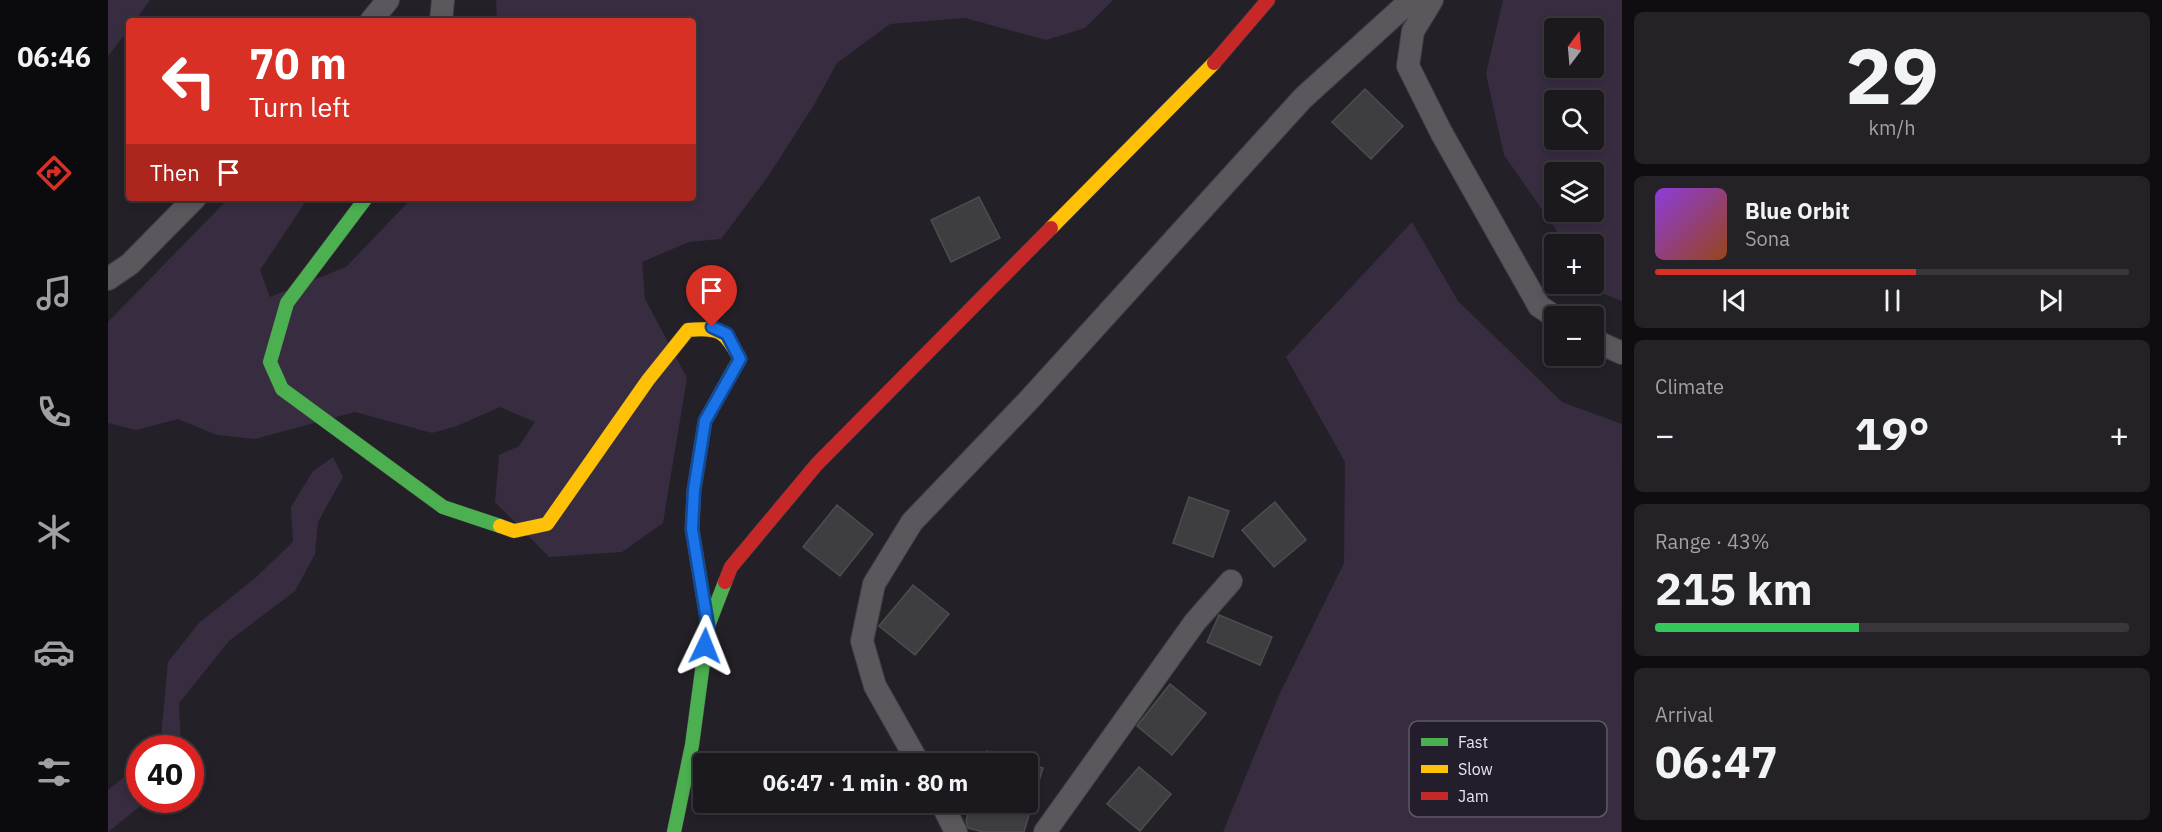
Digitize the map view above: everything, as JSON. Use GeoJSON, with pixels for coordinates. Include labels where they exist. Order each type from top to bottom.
{"type":"FeatureCollection","features":[{"type":"Feature","properties":{"kind":"street"},"geometry":{"type":"LineString","coordinates":[[374,18],[388,0]]}},
{"type":"Feature","properties":{"kind":"street"},"geometry":{"type":"LineString","coordinates":[[441,18],[443,0]]}},
{"type":"Feature","properties":{"kind":"street"},"geometry":{"type":"LineString","coordinates":[[674,832],[692,745],[708,626],[731,567],[817,464],[1225,52],[1268,0]]}},
{"type":"Feature","properties":{"kind":"street"},"geometry":{"type":"LineString","coordinates":[[913,753],[875,686],[862,641],[874,584],[912,522],[1028,401],[1303,98],[1411,0]]}},
{"type":"Feature","properties":{"kind":"street"},"geometry":{"type":"LineString","coordinates":[[1432,0],[1413,31],[1408,66],[1441,132],[1539,306],[1544,309]]}},
{"type":"Feature","properties":{"kind":"street"},"geometry":{"type":"LineString","coordinates":[[108,279],[130,264],[192,201]]}},
{"type":"Feature","properties":{"kind":"street"},"geometry":{"type":"LineString","coordinates":[[364,201],[287,303],[270,362],[282,389],[443,507],[514,531],[547,524],[648,380],[688,330],[712,327],[727,334],[740,359],[705,421],[694,490],[692,529],[708,626]]}},
{"type":"Feature","properties":{"kind":"street"},"geometry":{"type":"LineString","coordinates":[[1604,345],[1622,353]]}},
{"type":"Feature","properties":{"kind":"street"},"geometry":{"type":"LineString","coordinates":[[1045,832],[1195,622],[1231,581]]}},
{"type":"Feature","properties":{"kind":"street"},"geometry":{"type":"LineString","coordinates":[[946,813],[956,832]]}},
{"type":"Feature","properties":{"kind":"shaded area"},"geometry":{"type":"Polygon","coordinates":[[[108,0],[150,0],[137,18],[126,18],[126,33],[108,56],[108,0]]]}},
{"type":"Feature","properties":{"kind":"shaded area"},"geometry":{"type":"Polygon","coordinates":[[[496,0],[1113,0],[1085,28],[1046,40],[965,18],[890,24],[837,63],[815,103],[769,175],[721,239],[689,242],[642,262],[645,299],[687,378],[663,523],[622,552],[549,557],[495,502],[499,455],[519,446],[535,422],[500,407],[457,426],[432,433],[355,412],[255,439],[217,435],[178,419],[136,430],[108,423],[108,322],[226,201],[306,201],[260,270],[270,297],[346,267],[409,201],[696,201],[696,18],[497,18],[496,0]]]}},
{"type":"Feature","properties":{"kind":"shaded area"},"geometry":{"type":"Polygon","coordinates":[[[1503,0],[1622,0],[1622,301],[1604,294],[1604,234],[1559,234],[1551,222],[1604,222],[1604,162],[1544,162],[1544,212],[1504,155],[1486,74],[1503,0]]]}},
{"type":"Feature","properties":{"kind":"shaded area"},"geometry":{"type":"Polygon","coordinates":[[[1412,222],[1458,301],[1562,402],[1622,424],[1621,832],[1223,832],[1279,695],[1344,563],[1345,462],[1286,357],[1412,222]]]}},
{"type":"Feature","properties":{"kind":"shaded area"},"geometry":{"type":"Polygon","coordinates":[[[333,457],[343,477],[318,522],[315,554],[295,591],[229,641],[179,703],[180,735],[161,735],[168,662],[199,623],[254,579],[293,542],[291,507],[313,471],[333,457]]]}},
{"type":"Feature","properties":{"kind":"shaded area"},"geometry":{"type":"Polygon","coordinates":[[[126,775],[126,813],[132,813],[108,832],[108,790],[126,775]]]}},
{"type":"Feature","properties":{"kind":"building"},"geometry":{"type":"Polygon","coordinates":[[[1365,89],[1403,126],[1371,159],[1332,122],[1365,89]]]}},
{"type":"Feature","properties":{"kind":"building"},"geometry":{"type":"Polygon","coordinates":[[[979,197],[1000,238],[951,262],[931,220],[979,197]]]}},
{"type":"Feature","properties":{"kind":"building"},"geometry":{"type":"Polygon","coordinates":[[[1189,497],[1229,511],[1213,557],[1173,543],[1189,497]]]}},
{"type":"Feature","properties":{"kind":"building"},"geometry":{"type":"Polygon","coordinates":[[[1275,502],[1306,540],[1274,567],[1242,530],[1275,502]]]}},
{"type":"Feature","properties":{"kind":"building"},"geometry":{"type":"Polygon","coordinates":[[[837,505],[873,534],[840,576],[803,547],[837,505]]]}},
{"type":"Feature","properties":{"kind":"building"},"geometry":{"type":"Polygon","coordinates":[[[913,585],[949,614],[915,655],[879,626],[913,585]]]}},
{"type":"Feature","properties":{"kind":"building"},"geometry":{"type":"Polygon","coordinates":[[[1219,615],[1272,637],[1260,665],[1207,642],[1219,615]]]}},
{"type":"Feature","properties":{"kind":"building"},"geometry":{"type":"Polygon","coordinates":[[[1170,684],[1206,713],[1172,755],[1137,726],[1170,684]]]}},
{"type":"Feature","properties":{"kind":"building"},"geometry":{"type":"Polygon","coordinates":[[[1038,766],[1043,768],[1038,785],[1038,766]]]}},
{"type":"Feature","properties":{"kind":"building"},"geometry":{"type":"Polygon","coordinates":[[[1139,767],[1171,794],[1140,831],[1107,804],[1139,767]]]}},
{"type":"Feature","properties":{"kind":"building"},"geometry":{"type":"Polygon","coordinates":[[[968,813],[1030,813],[1024,832],[983,832],[968,828],[966,821],[968,813]]]}},
{"type":"Feature","properties":{"kind":"traffic: fast"},"geometry":{"type":"LineString","coordinates":[[364,201],[287,303],[270,362],[282,389],[443,507],[500,526]]}},
{"type":"Feature","properties":{"kind":"traffic: fast"},"geometry":{"type":"LineString","coordinates":[[708,626],[692,529],[694,490],[705,421],[734,369]]}},
{"type":"Feature","properties":{"kind":"traffic: fast"},"geometry":{"type":"LineString","coordinates":[[674,832],[692,745],[708,626],[725,582]]}},
{"type":"Feature","properties":{"kind":"traffic: slow"},"geometry":{"type":"LineString","coordinates":[[1051,228],[1214,63]]}},
{"type":"Feature","properties":{"kind":"traffic: slow"},"geometry":{"type":"LineString","coordinates":[[500,526],[514,531],[547,524],[648,380],[688,330],[715,330],[725,337],[740,359],[734,369]]}},
{"type":"Feature","properties":{"kind":"traffic: jam"},"geometry":{"type":"LineString","coordinates":[[1214,63],[1268,0]]}},
{"type":"Feature","properties":{"kind":"traffic: jam"},"geometry":{"type":"LineString","coordinates":[[725,582],[731,567],[817,464],[1051,228]]}},
{"type":"Feature","properties":{"kind":"route"},"geometry":{"type":"LineString","coordinates":[[705,646],[708,626],[692,529],[694,490],[705,421],[740,359],[727,334],[712,327]]}}]}
